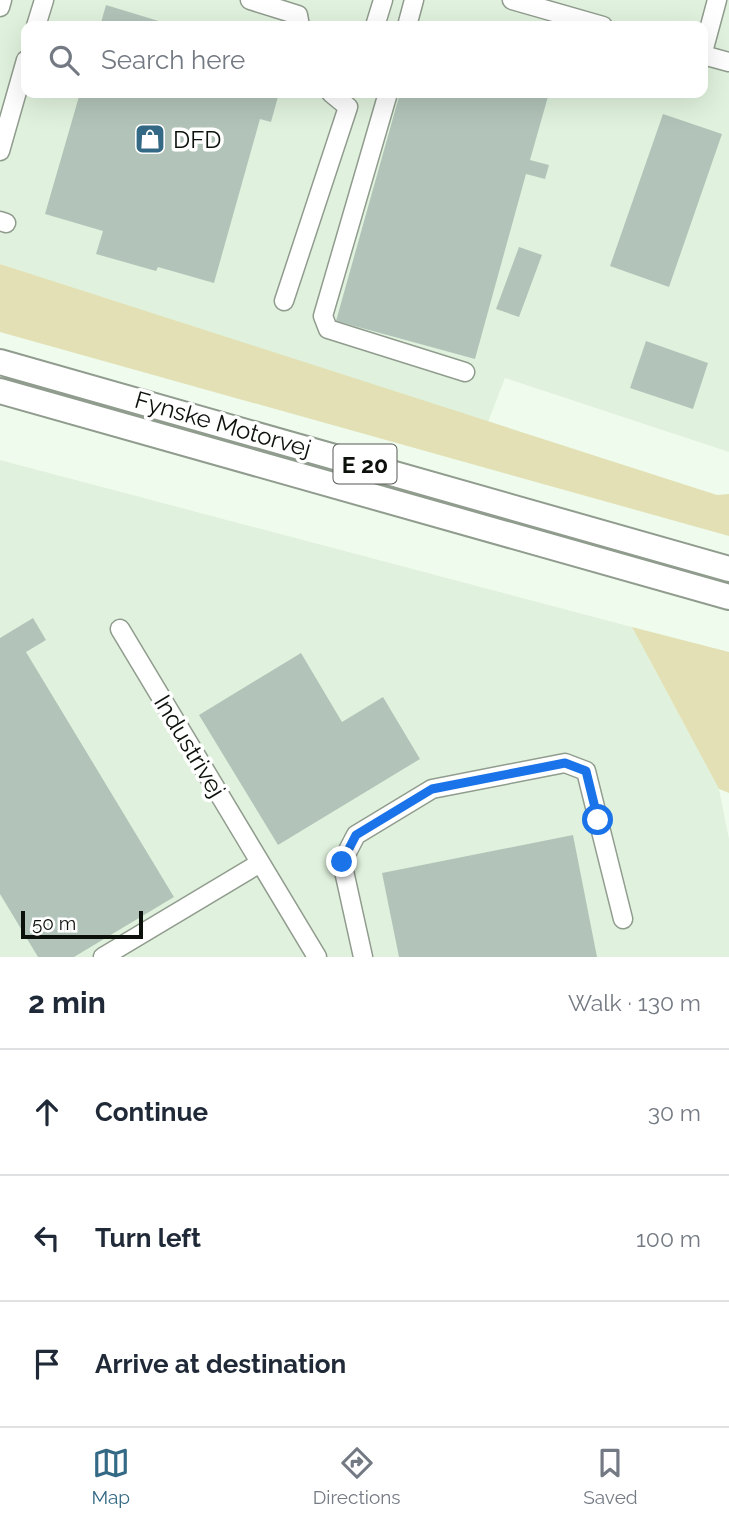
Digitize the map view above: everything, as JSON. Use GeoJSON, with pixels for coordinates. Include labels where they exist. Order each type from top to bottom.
{"type":"FeatureCollection","features":[{"type":"Feature","properties":{"kind":"highway","name":"Fynske Motorvej"},"geometry":{"type":"LineString","coordinates":[[0,362],[729,569]]}},
{"type":"Feature","properties":{"kind":"highway","name":"Fynske Motorvej"},"geometry":{"type":"LineString","coordinates":[[0,391],[729,597]]}},
{"type":"Feature","properties":{"kind":"street"},"geometry":{"type":"LineString","coordinates":[[0,7],[2,0]]}},
{"type":"Feature","properties":{"kind":"street"},"geometry":{"type":"LineString","coordinates":[[38,21],[44,0]]}},
{"type":"Feature","properties":{"kind":"street"},"geometry":{"type":"LineString","coordinates":[[250,0],[298,15],[299,21]]}},
{"type":"Feature","properties":{"kind":"street"},"geometry":{"type":"LineString","coordinates":[[377,21],[383,0]]}},
{"type":"Feature","properties":{"kind":"street"},"geometry":{"type":"LineString","coordinates":[[514,0],[576,21]]}},
{"type":"Feature","properties":{"kind":"street"},"geometry":{"type":"LineString","coordinates":[[708,35],[717,0]]}},
{"type":"Feature","properties":{"kind":"street"},"geometry":{"type":"LineString","coordinates":[[708,56],[729,62]]}},
{"type":"Feature","properties":{"kind":"street"},"geometry":{"type":"LineString","coordinates":[[0,150],[21,77]]}},
{"type":"Feature","properties":{"kind":"street"},"geometry":{"type":"LineString","coordinates":[[387,98],[324,316],[328,329],[465,372]]}},
{"type":"Feature","properties":{"kind":"street"},"geometry":{"type":"LineString","coordinates":[[284,301],[351,100]]}},
{"type":"Feature","properties":{"kind":"street","name":"Industrivej"},"geometry":{"type":"LineString","coordinates":[[120,629],[317,957]]}},
{"type":"Feature","properties":{"kind":"street"},"geometry":{"type":"LineString","coordinates":[[363,957],[342,862],[356,835],[432,789],[565,763],[586,771],[623,919]]}},
{"type":"Feature","properties":{"kind":"street"},"geometry":{"type":"LineString","coordinates":[[103,957],[260,863]]}},
{"type":"Feature","properties":{"kind":"shaded area"},"geometry":{"type":"Polygon","coordinates":[[[0,0],[729,0],[729,452],[505,378],[488,422],[0,264],[0,0]]]}},
{"type":"Feature","properties":{"kind":"shaded area"},"geometry":{"type":"Polygon","coordinates":[[[0,264],[717,495],[729,494],[729,536],[0,332],[0,264]]]}},
{"type":"Feature","properties":{"kind":"shaded area"},"geometry":{"type":"Polygon","coordinates":[[[0,460],[632,627],[719,789],[729,839],[729,957],[0,957],[0,460]]]}},
{"type":"Feature","properties":{"kind":"shaded area"},"geometry":{"type":"Polygon","coordinates":[[[632,627],[729,652],[729,793],[719,789],[632,627]]]}},
{"type":"Feature","properties":{"kind":"building"},"geometry":{"type":"Polygon","coordinates":[[[106,5],[159,21],[101,21],[106,5]]]}},
{"type":"Feature","properties":{"kind":"building"},"geometry":{"type":"Polygon","coordinates":[[[79,98],[278,98],[271,122],[260,119],[214,283],[158,267],[156,271],[96,254],[103,231],[45,214],[79,98]]]}},
{"type":"Feature","properties":{"kind":"building"},"geometry":{"type":"Polygon","coordinates":[[[399,98],[548,98],[530,160],[549,165],[545,179],[526,174],[475,359],[336,321],[399,98]]]}},
{"type":"Feature","properties":{"kind":"building"},"geometry":{"type":"Polygon","coordinates":[[[663,114],[722,134],[669,287],[610,266],[663,114]]]}},
{"type":"Feature","properties":{"kind":"building"},"geometry":{"type":"Polygon","coordinates":[[[519,247],[542,255],[519,317],[496,309],[519,247]]]}},
{"type":"Feature","properties":{"kind":"building"},"geometry":{"type":"Polygon","coordinates":[[[646,341],[708,363],[693,409],[630,388],[646,341]]]}},
{"type":"Feature","properties":{"kind":"building"},"geometry":{"type":"Polygon","coordinates":[[[33,618],[46,640],[26,652],[174,897],[74,957],[38,957],[0,894],[0,638],[33,618]]]}},
{"type":"Feature","properties":{"kind":"building"},"geometry":{"type":"Polygon","coordinates":[[[301,653],[342,722],[383,697],[420,759],[278,845],[199,715],[301,653]]]}},
{"type":"Feature","properties":{"kind":"building"},"geometry":{"type":"Polygon","coordinates":[[[573,835],[597,957],[399,957],[382,873],[573,835]]]}},
{"type":"Feature","properties":{"kind":"place","name":"DFD"},"geometry":{"type":"Point","coordinates":[150,139]}},
{"type":"Feature","properties":{"kind":"route"},"geometry":{"type":"LineString","coordinates":[[342,862],[356,835],[432,789],[565,763],[586,771],[598,820]]}}]}
